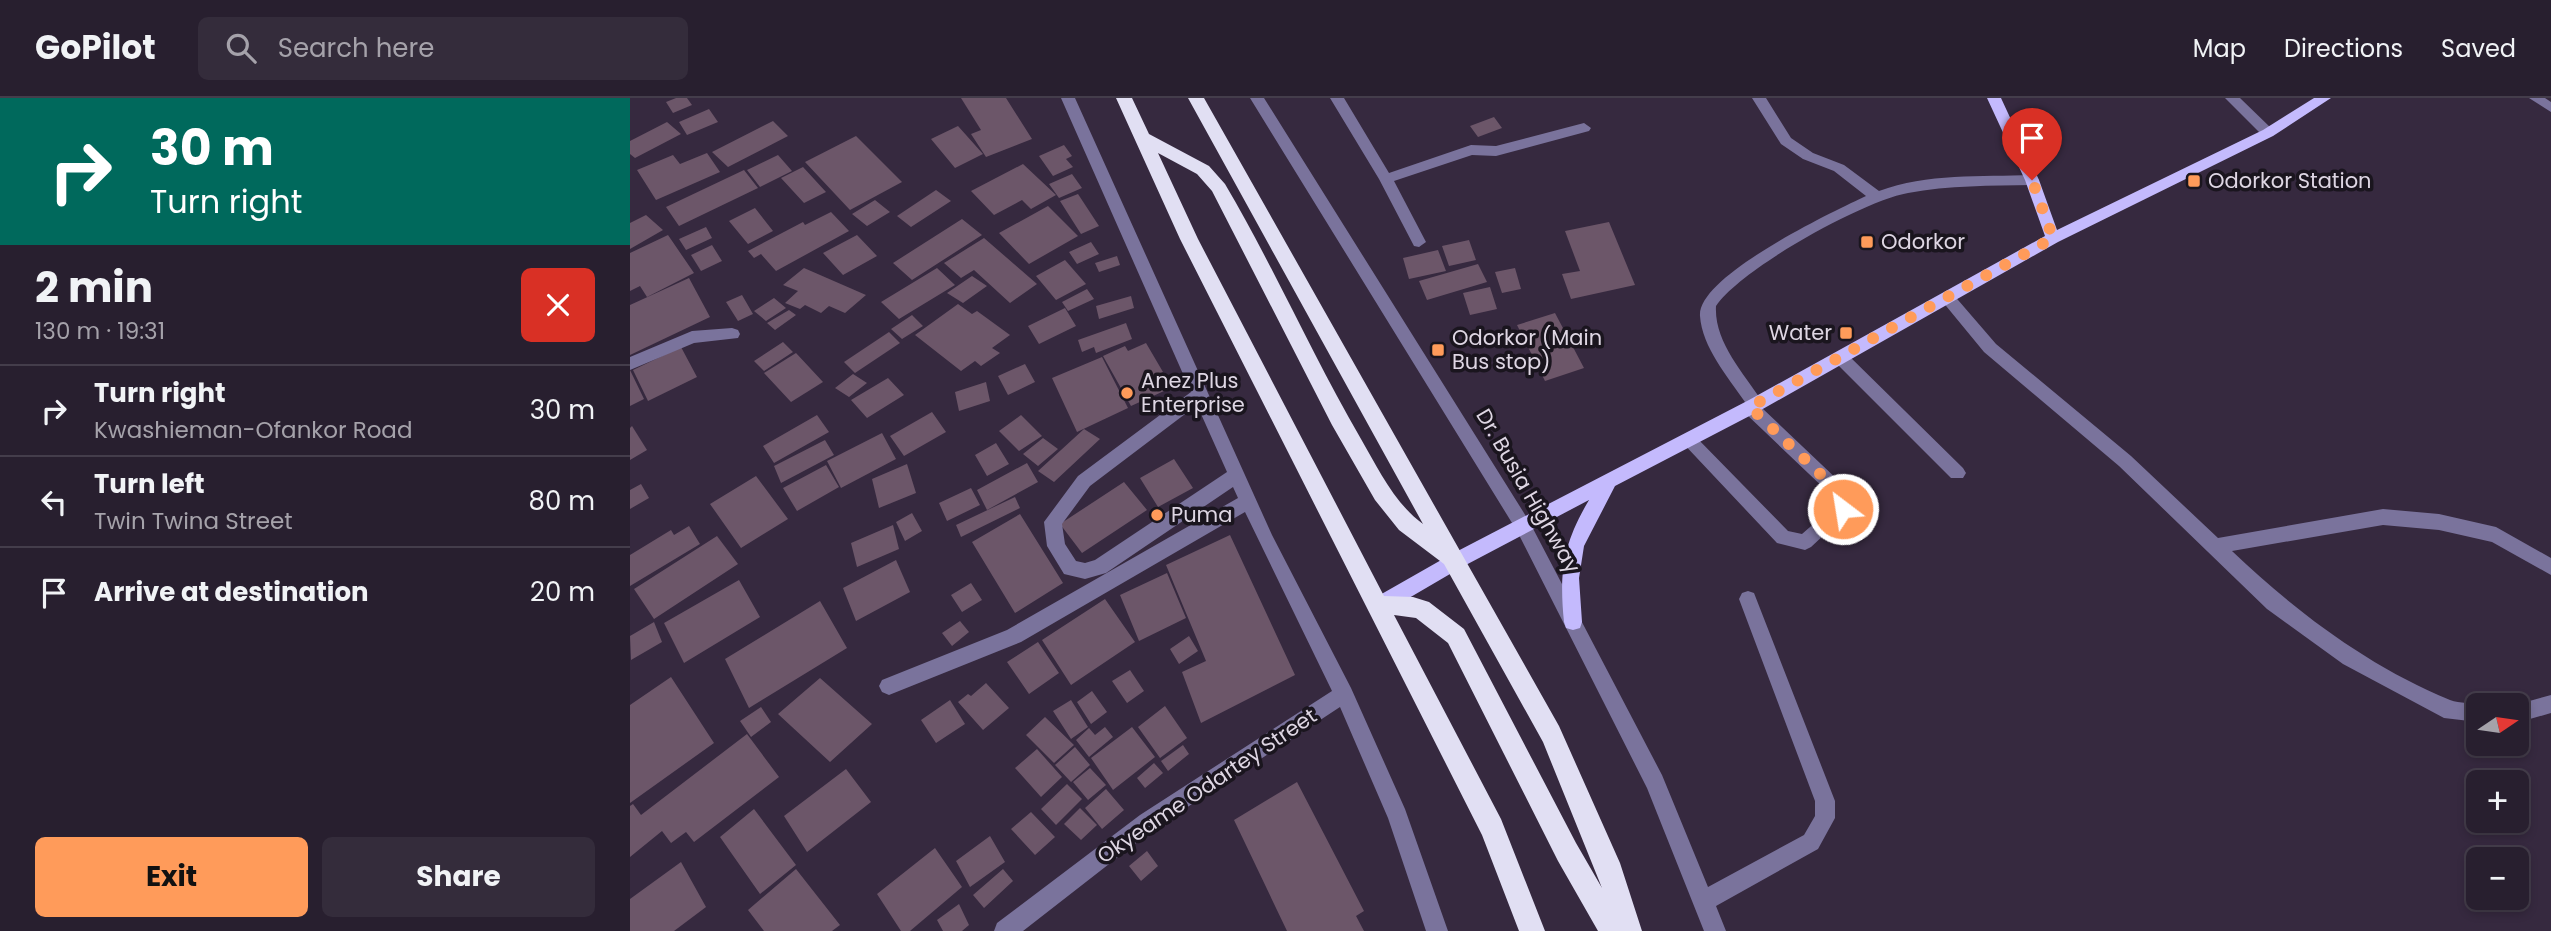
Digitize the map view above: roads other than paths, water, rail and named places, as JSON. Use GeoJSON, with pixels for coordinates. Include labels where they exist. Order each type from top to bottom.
{"type":"FeatureCollection","features":[{"type":"Feature","properties":{"kind":"highway"},"geometry":{"type":"LineString","coordinates":[[1124,98],[1189,239],[1492,828],[1532,931]]}},
{"type":"Feature","properties":{"kind":"highway"},"geometry":{"type":"LineString","coordinates":[[1196,98],[1551,734],[1607,863],[1629,931]]}},
{"type":"Feature","properties":{"kind":"highway"},"geometry":{"type":"LineString","coordinates":[[1141,137],[1203,170],[1219,188],[1339,419],[1382,494],[1406,524],[1456,561]]}},
{"type":"Feature","properties":{"kind":"highway"},"geometry":{"type":"LineString","coordinates":[[1378,606],[1403,604],[1429,611],[1456,636],[1567,852],[1613,931]]}},
{"type":"Feature","properties":{"kind":"main road"},"geometry":{"type":"LineString","coordinates":[[1994,98],[2032,180],[2053,238]]}},
{"type":"Feature","properties":{"kind":"main road"},"geometry":{"type":"LineString","coordinates":[[1378,606],[1456,561],[1753,406],[2053,238],[2268,133],[2325,98]]}},
{"type":"Feature","properties":{"kind":"main road"},"geometry":{"type":"LineString","coordinates":[[1573,622],[1568,587],[1574,547],[1577,536],[1610,480]]}},
{"type":"Feature","properties":{"kind":"street"},"geometry":{"type":"LineString","coordinates":[[1068,98],[1248,501],[1344,694],[1398,816],[1437,931]]}},
{"type":"Feature","properties":{"kind":"street","name":"Dr. Busia Highway"},"geometry":{"type":"LineString","coordinates":[[1257,98],[1523,526],[1655,782],[1715,931]]}},
{"type":"Feature","properties":{"kind":"street"},"geometry":{"type":"LineString","coordinates":[[1337,98],[1386,179],[1419,242]]}},
{"type":"Feature","properties":{"kind":"street"},"geometry":{"type":"LineString","coordinates":[[1759,98],[1787,141],[1808,156],[1839,167],[1876,196]]}},
{"type":"Feature","properties":{"kind":"street"},"geometry":{"type":"LineString","coordinates":[[2232,98],[2268,133]]}},
{"type":"Feature","properties":{"kind":"street"},"geometry":{"type":"LineString","coordinates":[[2536,98],[2551,108]]}},
{"type":"Feature","properties":{"kind":"street"},"geometry":{"type":"LineString","coordinates":[[1386,179],[1471,150],[1496,151],[1584,128]]}},
{"type":"Feature","properties":{"kind":"street"},"geometry":{"type":"LineString","coordinates":[[1688,440],[1783,538],[1805,542],[1843,509],[1840,497],[1835,488],[1753,406],[1716,341],[1709,323],[1708,304],[1717,290],[1737,274],[1876,196],[1917,186],[2032,180]]}},
{"type":"Feature","properties":{"kind":"street"},"geometry":{"type":"LineString","coordinates":[[1947,297],[1990,348],[2125,461],[2274,603],[2350,658],[2451,711],[2466,712]]}},
{"type":"Feature","properties":{"kind":"street"},"geometry":{"type":"LineString","coordinates":[[630,364],[692,337],[732,334]]}},
{"type":"Feature","properties":{"kind":"street"},"geometry":{"type":"LineString","coordinates":[[1840,357],[1957,473]]}},
{"type":"Feature","properties":{"kind":"street"},"geometry":{"type":"LineString","coordinates":[[1200,394],[1084,481],[1053,522],[1056,546],[1070,568],[1085,571],[1100,567],[1237,475]]}},
{"type":"Feature","properties":{"kind":"street"},"geometry":{"type":"LineString","coordinates":[[889,685],[967,657],[1014,636],[1248,501]]}},
{"type":"Feature","properties":{"kind":"street"},"geometry":{"type":"LineString","coordinates":[[2214,546],[2383,517],[2440,522],[2496,535],[2551,567]]}},
{"type":"Feature","properties":{"kind":"street"},"geometry":{"type":"LineString","coordinates":[[1703,901],[1811,842],[1825,818],[1825,802],[1748,599]]}},
{"type":"Feature","properties":{"kind":"street","name":"Okyeame Odartey Street"},"geometry":{"type":"LineString","coordinates":[[1005,931],[1147,822],[1344,694]]}},
{"type":"Feature","properties":{"kind":"street"},"geometry":{"type":"LineString","coordinates":[[2529,710],[2551,704]]}},
{"type":"Feature","properties":{"kind":"place","name":"Odorkor Station"},"geometry":{"type":"Point","coordinates":[2194,181]}},
{"type":"Feature","properties":{"kind":"place","name":"Odorkor"},"geometry":{"type":"Point","coordinates":[1867,242]}},
{"type":"Feature","properties":{"kind":"place","name":"Water"},"geometry":{"type":"Point","coordinates":[1846,333]}},
{"type":"Feature","properties":{"kind":"place","name":"Odorkor (Main Bus stop)"},"geometry":{"type":"Point","coordinates":[1438,350]}},
{"type":"Feature","properties":{"kind":"place","name":"Anez Plus Enterprise"},"geometry":{"type":"Point","coordinates":[1127,393]}},
{"type":"Feature","properties":{"kind":"place","name":"Puma"},"geometry":{"type":"Point","coordinates":[1157,515]}}]}
